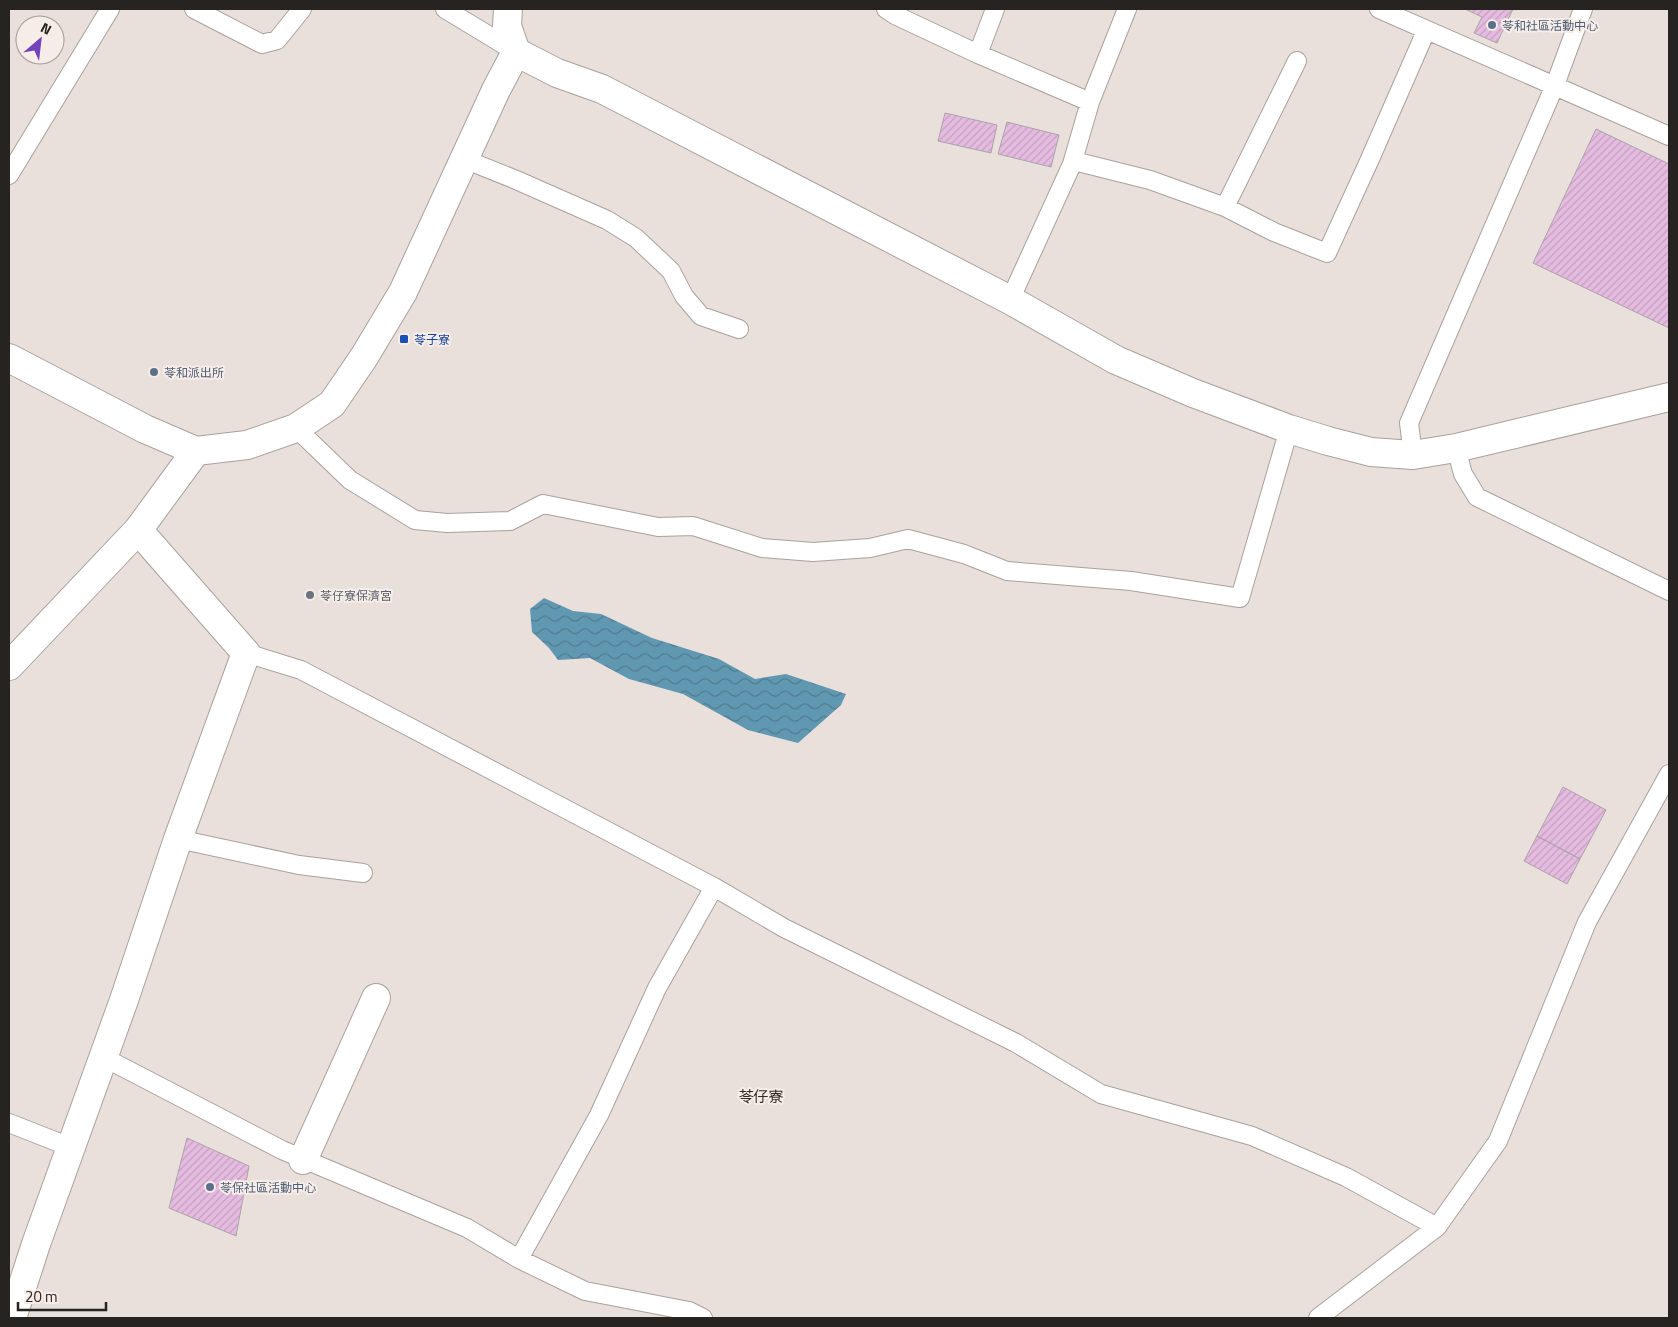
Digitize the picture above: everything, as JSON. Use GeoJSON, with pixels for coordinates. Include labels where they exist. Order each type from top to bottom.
{"type":"FeatureCollection","features":[{"type":"Feature","properties":{"kind":"street"},"geometry":{"type":"LineString","coordinates":[[508,9],[507,26],[516,52],[557,73],[602,89],[1010,300],[1116,360],[1193,393],[1289,429],[1371,452],[1413,455],[1456,448],[1669,398]]}},
{"type":"Feature","properties":{"kind":"street"},"geometry":{"type":"LineString","coordinates":[[9,358],[145,429],[196,451],[247,445],[296,428],[332,404],[364,357],[403,292],[496,90],[516,52]]}},
{"type":"Feature","properties":{"kind":"street"},"geometry":{"type":"LineString","coordinates":[[9,666],[138,530],[196,451]]}},
{"type":"Feature","properties":{"kind":"street"},"geometry":{"type":"LineString","coordinates":[[12,1318],[178,839],[246,653],[138,530]]}},
{"type":"Feature","properties":{"kind":"street"},"geometry":{"type":"LineString","coordinates":[[303,1160],[376,998]]}},
{"type":"Feature","properties":{"kind":"lane"},"geometry":{"type":"LineString","coordinates":[[9,175],[110,9]]}},
{"type":"Feature","properties":{"kind":"lane"},"geometry":{"type":"LineString","coordinates":[[194,9],[262,44],[276,40],[302,9]]}},
{"type":"Feature","properties":{"kind":"lane"},"geometry":{"type":"LineString","coordinates":[[446,9],[516,52]]}},
{"type":"Feature","properties":{"kind":"lane"},"geometry":{"type":"LineString","coordinates":[[886,9],[978,54],[1090,102]]}},
{"type":"Feature","properties":{"kind":"lane"},"geometry":{"type":"LineString","coordinates":[[978,54],[995,9]]}},
{"type":"Feature","properties":{"kind":"lane"},"geometry":{"type":"LineString","coordinates":[[1010,300],[1072,164],[1090,102],[1127,9]]}},
{"type":"Feature","properties":{"kind":"lane"},"geometry":{"type":"LineString","coordinates":[[1379,9],[1669,136]]}},
{"type":"Feature","properties":{"kind":"lane"},"geometry":{"type":"LineString","coordinates":[[1413,455],[1409,423],[1555,85],[1583,9]]}},
{"type":"Feature","properties":{"kind":"lane"},"geometry":{"type":"LineString","coordinates":[[1072,164],[1074,161],[1150,180],[1225,207],[1274,232],[1326,253],[1370,159],[1426,31]]}},
{"type":"Feature","properties":{"kind":"lane"},"geometry":{"type":"LineString","coordinates":[[1225,207],[1297,61]]}},
{"type":"Feature","properties":{"kind":"lane"},"geometry":{"type":"LineString","coordinates":[[464,159],[607,220],[636,238],[671,271],[684,296],[701,316],[739,328]]}},
{"type":"Feature","properties":{"kind":"lane"},"geometry":{"type":"LineString","coordinates":[[296,428],[350,480],[415,520],[447,523],[510,521],[543,504],[658,527],[693,526],[762,548],[813,552],[870,548],[908,539],[964,554],[1008,571],[1131,582],[1240,598],[1289,429]]}},
{"type":"Feature","properties":{"kind":"lane"},"geometry":{"type":"LineString","coordinates":[[1456,448],[1463,474],[1477,497],[1669,591]]}},
{"type":"Feature","properties":{"kind":"lane"},"geometry":{"type":"LineString","coordinates":[[246,653],[301,670],[714,887],[784,928],[1016,1043],[1101,1094],[1252,1136],[1346,1177],[1437,1227]]}},
{"type":"Feature","properties":{"kind":"lane"},"geometry":{"type":"LineString","coordinates":[[1318,1318],[1437,1227],[1498,1141],[1587,922],[1669,774]]}},
{"type":"Feature","properties":{"kind":"lane"},"geometry":{"type":"LineString","coordinates":[[178,839],[299,865],[363,873]]}},
{"type":"Feature","properties":{"kind":"lane"},"geometry":{"type":"LineString","coordinates":[[519,1259],[599,1115],[656,988],[714,887]]}},
{"type":"Feature","properties":{"kind":"lane"},"geometry":{"type":"LineString","coordinates":[[103,1057],[282,1150],[467,1228],[519,1259],[585,1291],[689,1312],[703,1318]]}},
{"type":"Feature","properties":{"kind":"lane"},"geometry":{"type":"LineString","coordinates":[[9,1124],[70,1147]]}},
{"type":"Feature","properties":{"kind":"water"},"geometry":{"type":"Polygon","coordinates":[[[544,598],[573,611],[601,614],[652,638],[719,659],[755,679],[786,674],[846,694],[841,705],[798,743],[748,730],[683,694],[629,679],[590,658],[558,660],[549,648],[532,632],[530,609],[544,598]]]}},
{"type":"Feature","properties":{"kind":"building","name":"苓和社區活動中心"},"geometry":{"type":"Polygon","coordinates":[[[1465,9],[1513,9],[1497,43],[1474,33],[1482,17],[1465,9]]]}},
{"type":"Feature","properties":{"kind":"building"},"geometry":{"type":"Polygon","coordinates":[[[945,113],[997,125],[991,153],[938,141],[945,113]]]}},
{"type":"Feature","properties":{"kind":"building"},"geometry":{"type":"Polygon","coordinates":[[[1007,122],[1059,135],[1051,167],[998,154],[1007,122]]]}},
{"type":"Feature","properties":{"kind":"building"},"geometry":{"type":"Polygon","coordinates":[[[1596,129],[1669,164],[1669,328],[1533,263],[1596,129]]]}},
{"type":"Feature","properties":{"kind":"building"},"geometry":{"type":"Polygon","coordinates":[[[1563,787],[1606,810],[1580,859],[1537,836],[1563,787]]]}},
{"type":"Feature","properties":{"kind":"building"},"geometry":{"type":"Polygon","coordinates":[[[1537,836],[1580,859],[1567,884],[1524,861],[1537,836]]]}},
{"type":"Feature","properties":{"kind":"building","name":"苓保社區活動中心"},"geometry":{"type":"Polygon","coordinates":[[[187,1138],[249,1166],[236,1236],[169,1208],[187,1138]]]}},
{"type":"Feature","properties":{"kind":"place","name":"苓和社區活動中心"},"geometry":{"type":"Point","coordinates":[1492,25]}},
{"type":"Feature","properties":{"kind":"place","name":"苓子寮"},"geometry":{"type":"Point","coordinates":[404,339]}},
{"type":"Feature","properties":{"kind":"place","name":"苓和派出所"},"geometry":{"type":"Point","coordinates":[154,372]}},
{"type":"Feature","properties":{"kind":"place","name":"苓仔寮保濟宮"},"geometry":{"type":"Point","coordinates":[310,595]}},
{"type":"Feature","properties":{"kind":"place","name":"苓保社區活動中心"},"geometry":{"type":"Point","coordinates":[210,1187]}},
{"type":"Feature","properties":{"kind":"district","name":"苓仔寮"},"geometry":{"type":"Point","coordinates":[761,1096]}}]}
